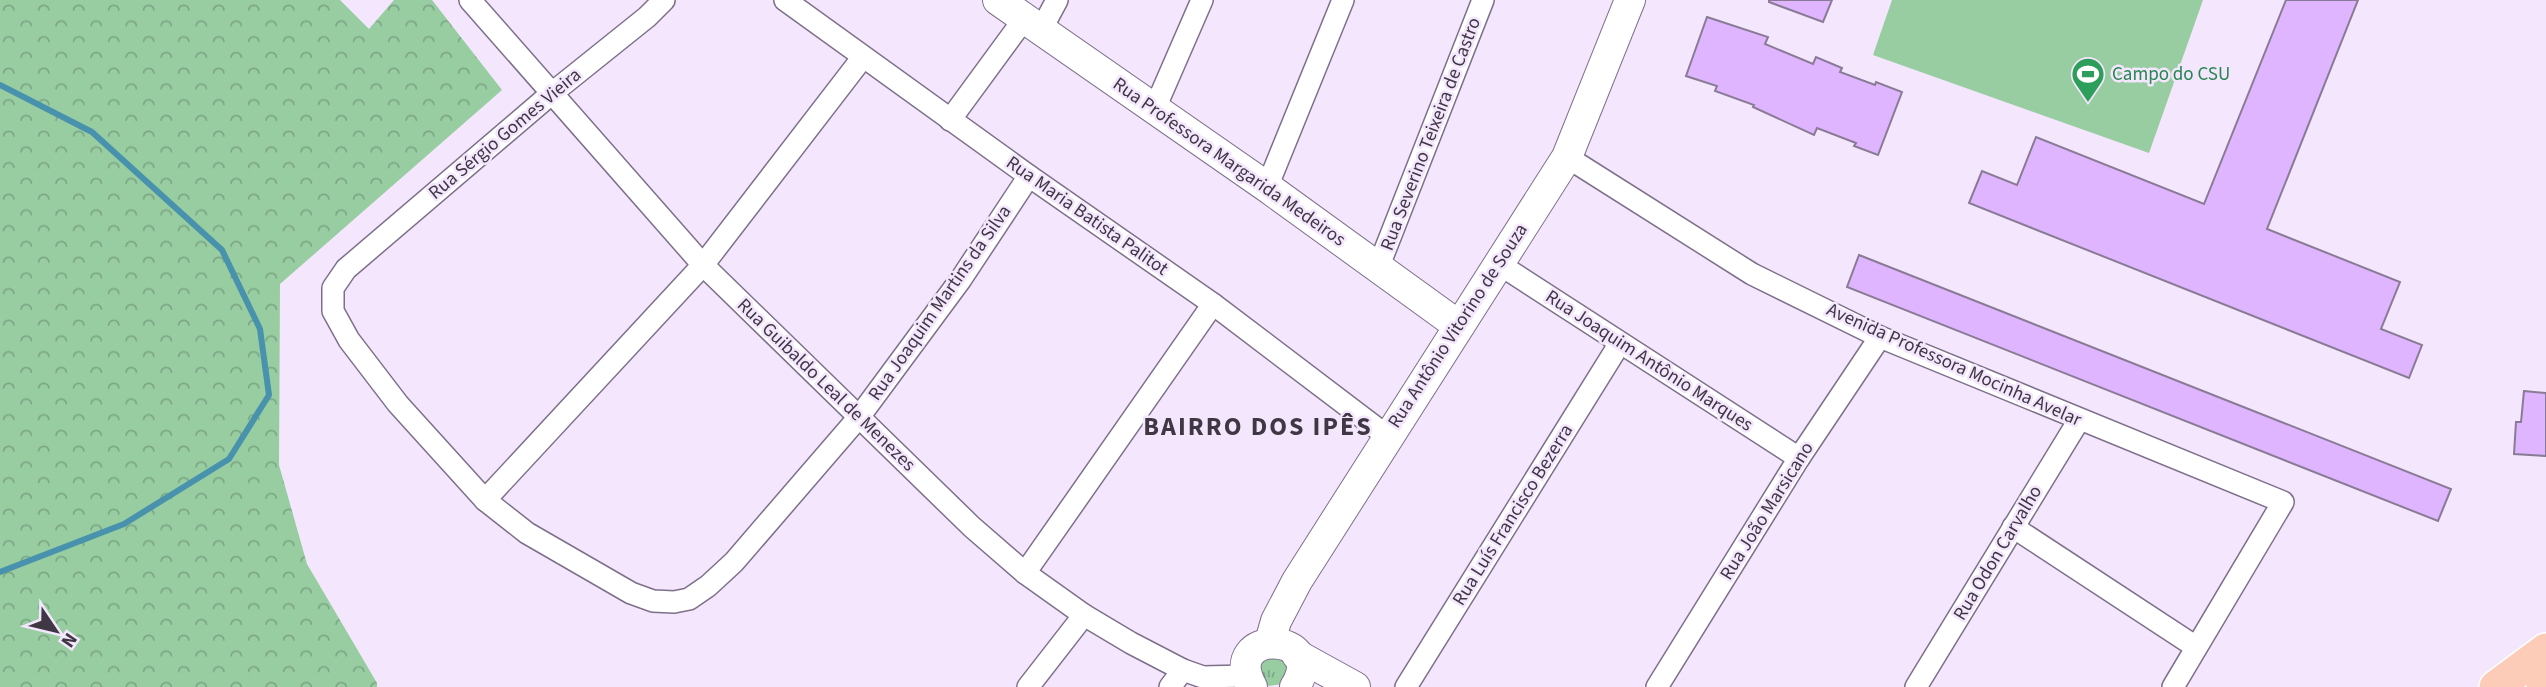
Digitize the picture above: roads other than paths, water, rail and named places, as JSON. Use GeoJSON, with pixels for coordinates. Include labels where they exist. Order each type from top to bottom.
{"type":"FeatureCollection","features":[{"type":"Feature","properties":{"kind":"main road","name":"Rua Professora Margarida Medeiros"},"geometry":{"type":"LineString","coordinates":[[998,0],[1267,187],[1460,326]]}},
{"type":"Feature","properties":{"kind":"main road","name":"Rua Antônio Vitorino de Souza"},"geometry":{"type":"LineString","coordinates":[[1270,642],[1284,604],[1387,436],[1567,157],[1630,0]]}},
{"type":"Feature","properties":{"kind":"main road"},"geometry":{"type":"LineString","coordinates":[[1250,684],[1246,664],[1259,646],[1270,642],[1290,647],[1297,655],[1301,676],[1295,687]]}},
{"type":"Feature","properties":{"kind":"main road"},"geometry":{"type":"LineString","coordinates":[[2496,687],[2546,650]]}},
{"type":"Feature","properties":{"kind":"main road"},"geometry":{"type":"LineString","coordinates":[[1297,655],[1355,687]]}},
{"type":"Feature","properties":{"kind":"street","name":"Rua Guibaldo Leal de Menezes"},"geometry":{"type":"LineString","coordinates":[[470,0],[703,265],[972,527],[1025,573],[1084,615],[1183,670],[1203,677],[1250,684]]}},
{"type":"Feature","properties":{"kind":"street","name":"Rua Sérgio Gomes Vieira"},"geometry":{"type":"LineString","coordinates":[[346,269],[664,0]]}},
{"type":"Feature","properties":{"kind":"street","name":"Rua Maria Batista Palitot"},"geometry":{"type":"LineString","coordinates":[[785,0],[950,120],[1213,304],[1387,436]]}},
{"type":"Feature","properties":{"kind":"street"},"geometry":{"type":"LineString","coordinates":[[950,120],[1032,24],[1057,0]]}},
{"type":"Feature","properties":{"kind":"street"},"geometry":{"type":"LineString","coordinates":[[1155,108],[1202,0]]}},
{"type":"Feature","properties":{"kind":"street"},"geometry":{"type":"LineString","coordinates":[[1267,187],[1343,0]]}},
{"type":"Feature","properties":{"kind":"street","name":"Rua Severino Teixeira de Castro"},"geometry":{"type":"LineString","coordinates":[[1378,268],[1483,0]]}},
{"type":"Feature","properties":{"kind":"street"},"geometry":{"type":"LineString","coordinates":[[485,500],[703,265],[863,57]]}},
{"type":"Feature","properties":{"kind":"street","name":"Avenida Professora Mocinha Avelar"},"geometry":{"type":"LineString","coordinates":[[1567,157],[1752,274],[1880,337],[2283,502],[2196,647]]}},
{"type":"Feature","properties":{"kind":"street","name":"Rua Joaquim Martins da Silva"},"geometry":{"type":"LineString","coordinates":[[346,269],[333,288],[333,311],[349,340],[398,404],[485,500],[527,533],[631,593],[653,601],[674,602],[689,598],[708,586],[733,562],[859,417],[961,279],[1029,176]]}},
{"type":"Feature","properties":{"kind":"street","name":"Rua Joaquim Antônio Marques"},"geometry":{"type":"LineString","coordinates":[[1499,264],[1798,458]]}},
{"type":"Feature","properties":{"kind":"street"},"geometry":{"type":"LineString","coordinates":[[1025,573],[1213,304]]}},
{"type":"Feature","properties":{"kind":"street","name":"Rua João Marsicano"},"geometry":{"type":"LineString","coordinates":[[1657,687],[1798,458],[1880,337]]}},
{"type":"Feature","properties":{"kind":"street","name":"Rua Luís Francisco Bezerra"},"geometry":{"type":"LineString","coordinates":[[1406,687],[1620,343]]}},
{"type":"Feature","properties":{"kind":"street","name":"Rua Odon Carvalho"},"geometry":{"type":"LineString","coordinates":[[1916,687],[2079,420]]}},
{"type":"Feature","properties":{"kind":"street"},"geometry":{"type":"LineString","coordinates":[[2013,527],[2196,647],[2180,684]]}},
{"type":"Feature","properties":{"kind":"street"},"geometry":{"type":"LineString","coordinates":[[1028,687],[1084,615]]}},
{"type":"Feature","properties":{"kind":"street"},"geometry":{"type":"LineString","coordinates":[[1170,687],[1183,670]]}},
{"type":"Feature","properties":{"kind":"waterway"},"geometry":{"type":"LineString","coordinates":[[0,85],[92,132],[222,250],[260,329],[269,395],[229,459],[124,524],[0,572]]}},
{"type":"Feature","properties":{"kind":"place","name":"Campo do CSU"},"geometry":{"type":"Point","coordinates":[2088,104]}},
{"type":"Feature","properties":{"kind":"district","name":"BAIRRO DOS IPÊS"},"geometry":{"type":"Point","coordinates":[1258,426]}}]}
